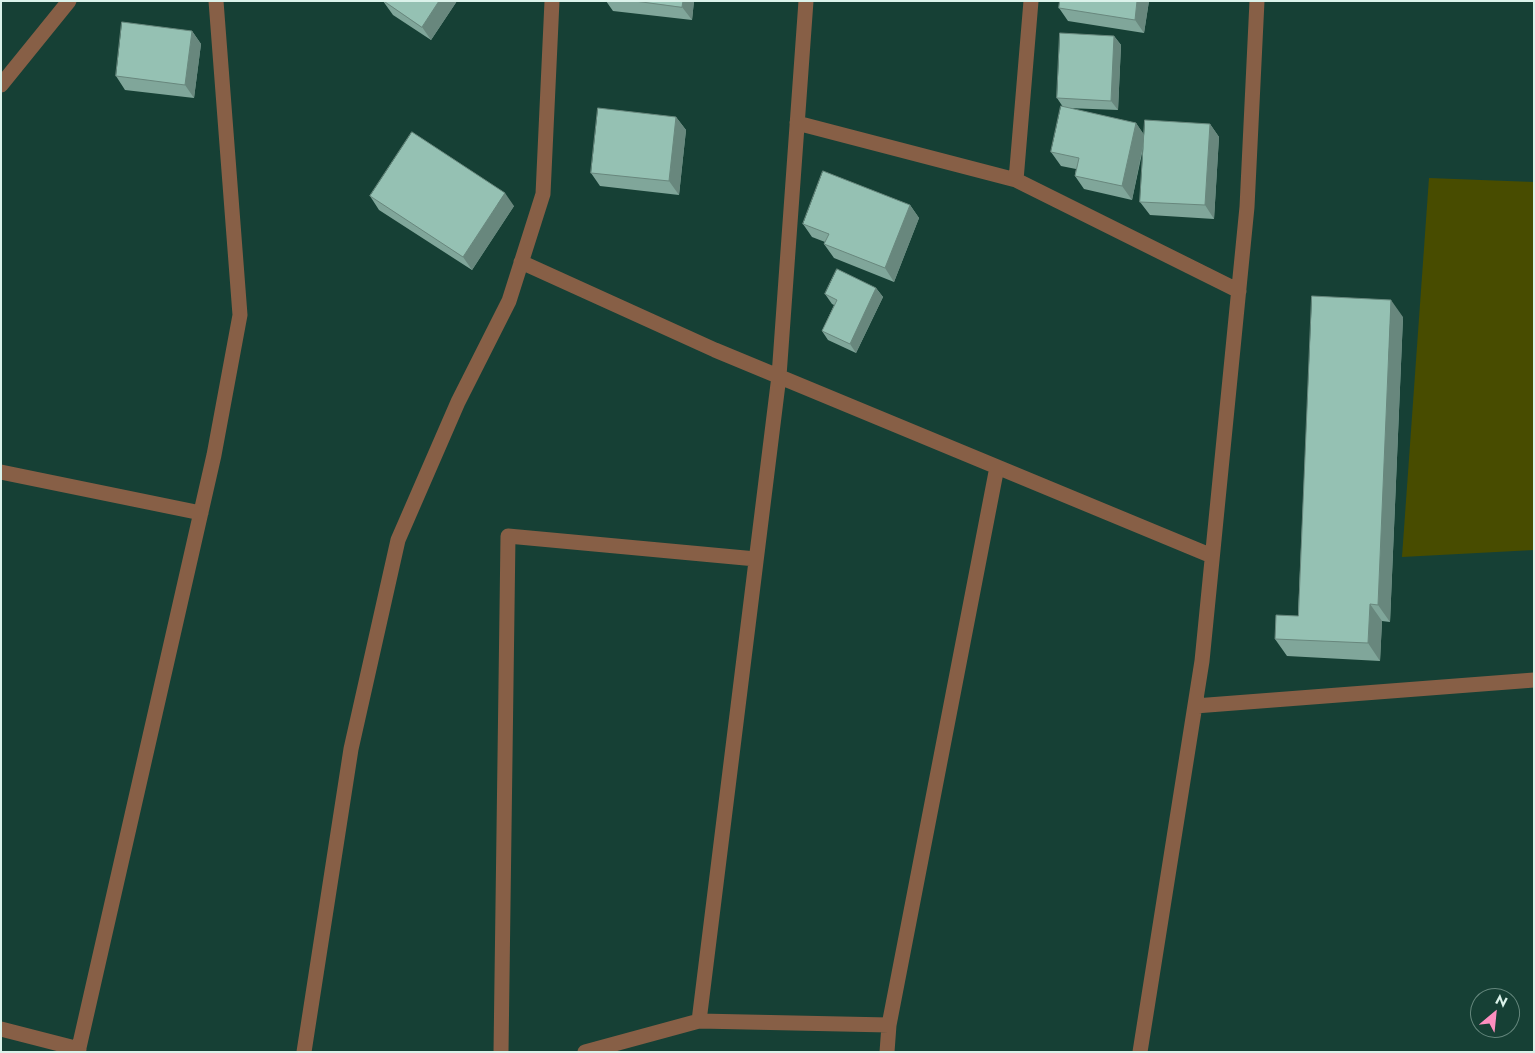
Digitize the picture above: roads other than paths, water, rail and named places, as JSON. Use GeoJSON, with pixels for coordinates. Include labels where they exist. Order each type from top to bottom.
{"type":"FeatureCollection","features":[{"type":"Feature","properties":{"kind":"street"},"geometry":{"type":"LineString","coordinates":[[1,85],[69,1]]}},
{"type":"Feature","properties":{"kind":"street"},"geometry":{"type":"LineString","coordinates":[[1,1029],[78,1050],[214,455],[240,315],[216,1]]}},
{"type":"Feature","properties":{"kind":"street"},"geometry":{"type":"LineString","coordinates":[[304,1052],[351,749],[398,540],[458,402],[509,301],[543,194],[552,1]]}},
{"type":"Feature","properties":{"kind":"street"},"geometry":{"type":"LineString","coordinates":[[699,1021],[779,376],[806,1]]}},
{"type":"Feature","properties":{"kind":"street"},"geometry":{"type":"LineString","coordinates":[[1016,180],[1031,1]]}},
{"type":"Feature","properties":{"kind":"street"},"geometry":{"type":"LineString","coordinates":[[1140,1052],[1202,661],[1247,207],[1257,1]]}},
{"type":"Feature","properties":{"kind":"street"},"geometry":{"type":"LineString","coordinates":[[798,123],[1016,180],[1239,291]]}},
{"type":"Feature","properties":{"kind":"street"},"geometry":{"type":"LineString","coordinates":[[521,262],[715,350],[1212,556]]}},
{"type":"Feature","properties":{"kind":"street"},"geometry":{"type":"LineString","coordinates":[[887,1052],[889,1025],[997,467]]}},
{"type":"Feature","properties":{"kind":"street"},"geometry":{"type":"LineString","coordinates":[[1,472],[201,513]]}},
{"type":"Feature","properties":{"kind":"street"},"geometry":{"type":"LineString","coordinates":[[501,1052],[508,536],[756,559]]}},
{"type":"Feature","properties":{"kind":"street"},"geometry":{"type":"LineString","coordinates":[[1195,706],[1534,680]]}},
{"type":"Feature","properties":{"kind":"street"},"geometry":{"type":"LineString","coordinates":[[585,1052],[699,1021],[889,1025]]}}]}
